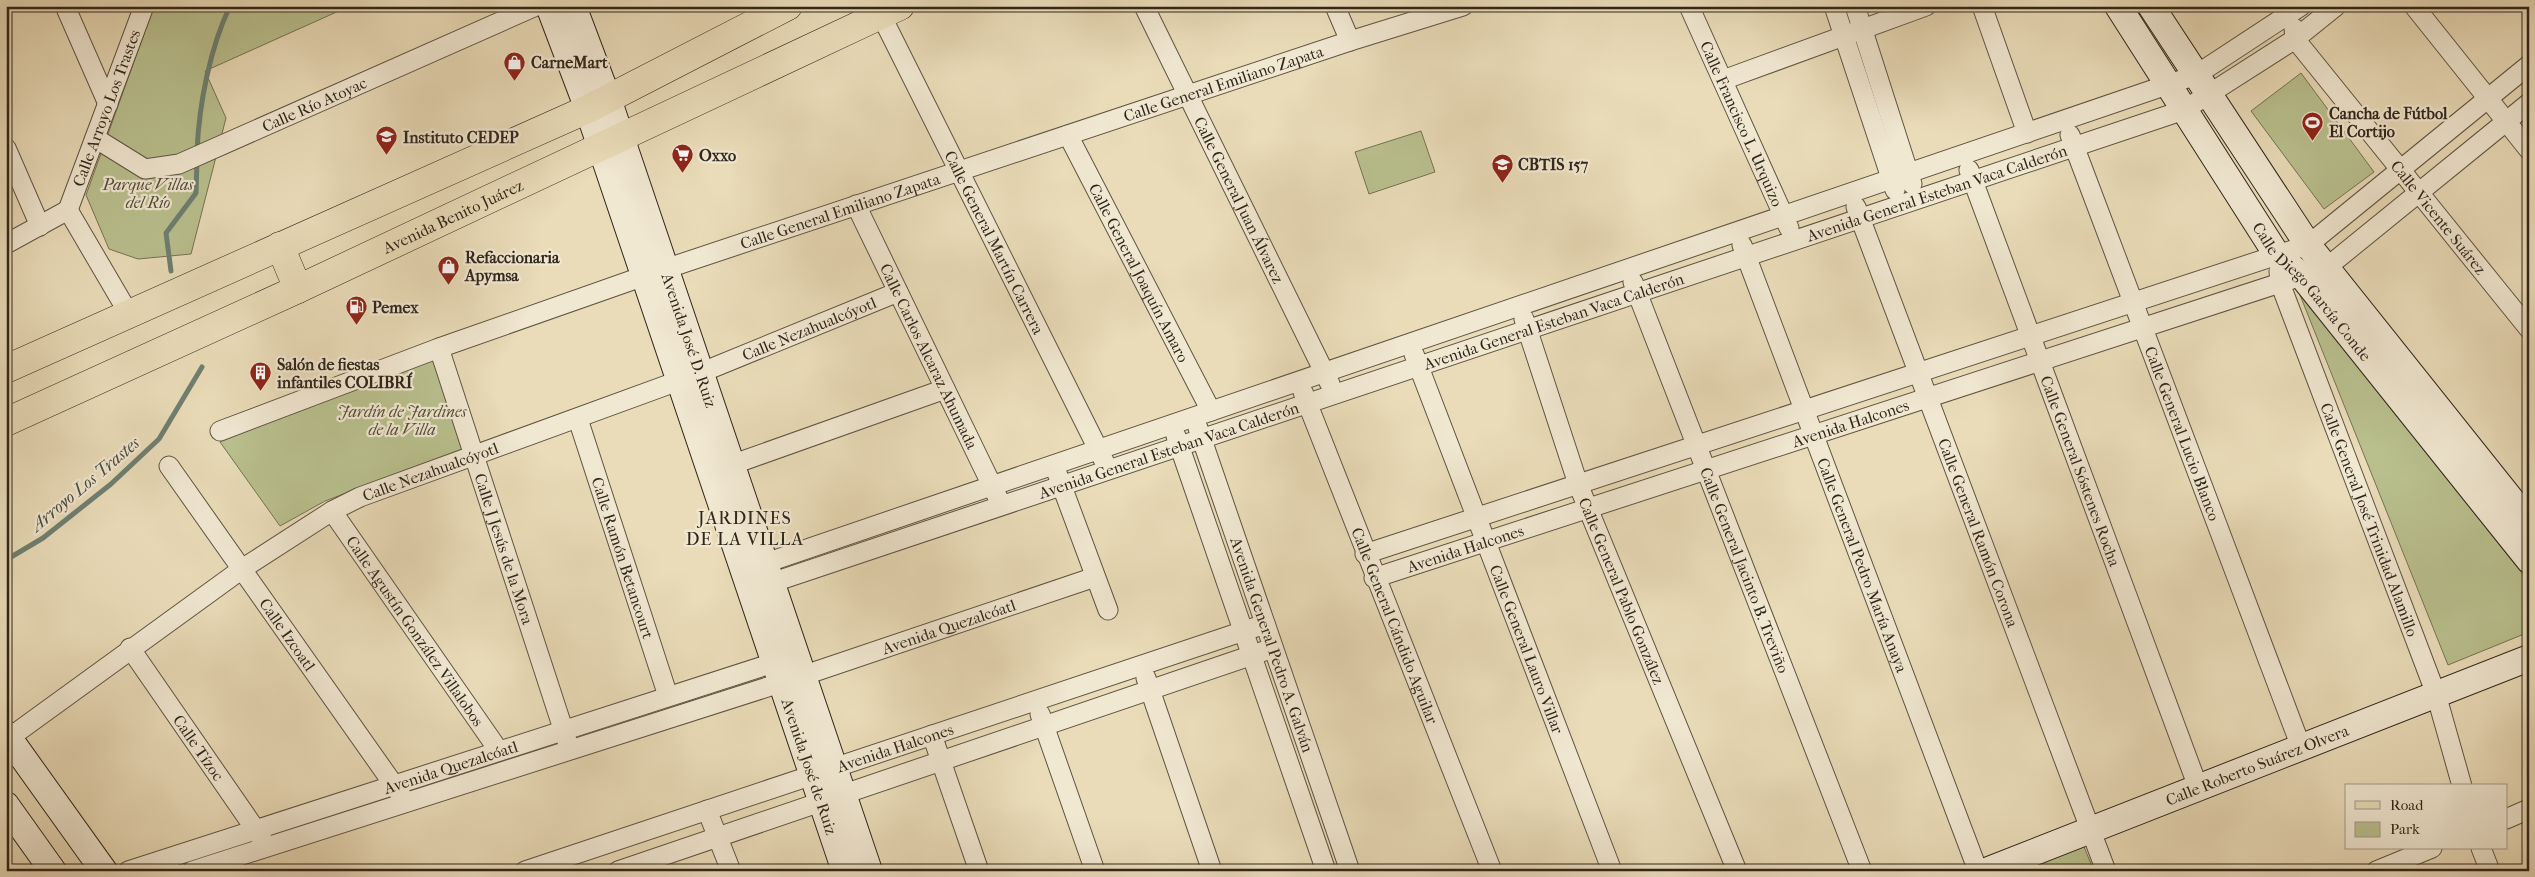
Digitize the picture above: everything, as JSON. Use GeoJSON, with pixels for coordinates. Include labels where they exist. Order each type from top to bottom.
{"type":"FeatureCollection","features":[{"type":"Feature","properties":{"kind":"main road"},"geometry":{"type":"LineString","coordinates":[[6,370],[598,104],[788,6]]}},
{"type":"Feature","properties":{"kind":"main road","name":"Avenida Benito Juárez"},"geometry":{"type":"LineString","coordinates":[[6,422],[298,289],[890,11]]}},
{"type":"Feature","properties":{"kind":"main road"},"geometry":{"type":"LineString","coordinates":[[280,246],[298,289]]}},
{"type":"Feature","properties":{"kind":"street"},"geometry":{"type":"LineString","coordinates":[[65,6],[108,104]]}},
{"type":"Feature","properties":{"kind":"street","name":"Calle Arroyo Los Trastes"},"geometry":{"type":"LineString","coordinates":[[68,210],[144,6]]}},
{"type":"Feature","properties":{"kind":"street","name":"Calle Río Atoyac"},"geometry":{"type":"LineString","coordinates":[[95,138],[145,168],[179,164],[536,6]]}},
{"type":"Feature","properties":{"kind":"street","name":"Avenida José D. Ruiz"},"geometry":{"type":"LineString","coordinates":[[549,6],[598,104]]}},
{"type":"Feature","properties":{"kind":"street","name":"Avenida José D. Ruiz"},"geometry":{"type":"LineString","coordinates":[[573,6],[598,104],[610,142],[757,577],[785,674]]}},
{"type":"Feature","properties":{"kind":"street","name":"Calle General Juan Álvarez"},"geometry":{"type":"LineString","coordinates":[[1144,6],[1335,394]]}},
{"type":"Feature","properties":{"kind":"street"},"geometry":{"type":"LineString","coordinates":[[1335,6],[1350,41]]}},
{"type":"Feature","properties":{"kind":"street","name":"Calle General Emiliano Zapata"},"geometry":{"type":"LineString","coordinates":[[220,430],[438,348],[654,272],[1350,41],[1463,6]]}},
{"type":"Feature","properties":{"kind":"street","name":"Calle Francisco L. Urquizo"},"geometry":{"type":"LineString","coordinates":[[1689,6],[1785,216],[1794,240]]}},
{"type":"Feature","properties":{"kind":"street"},"geometry":{"type":"LineString","coordinates":[[1834,6],[1909,202]]}},
{"type":"Feature","properties":{"kind":"street"},"geometry":{"type":"LineString","coordinates":[[1855,6],[1900,176]]}},
{"type":"Feature","properties":{"kind":"street"},"geometry":{"type":"LineString","coordinates":[[1723,80],[1926,6]]}},
{"type":"Feature","properties":{"kind":"street"},"geometry":{"type":"LineString","coordinates":[[1982,6],[2027,133]]}},
{"type":"Feature","properties":{"kind":"street","name":"Calle Diego García Conde"},"geometry":{"type":"LineString","coordinates":[[2118,6],[2277,255],[2303,275],[2529,522]]}},
{"type":"Feature","properties":{"kind":"street","name":"Calle Diego García Conde"},"geometry":{"type":"LineString","coordinates":[[2151,6],[2308,245],[2303,275],[2529,560]]}},
{"type":"Feature","properties":{"kind":"street","name":"Avenida General Esteban Vaca Calderón"},"geometry":{"type":"LineString","coordinates":[[757,577],[993,486],[1053,465],[2064,120],[2168,85],[2202,85],[2295,39],[2336,6]]}},
{"type":"Feature","properties":{"kind":"street"},"geometry":{"type":"LineString","coordinates":[[2414,6],[2529,150]]}},
{"type":"Feature","properties":{"kind":"street"},"geometry":{"type":"LineString","coordinates":[[2293,9],[2295,39]]}},
{"type":"Feature","properties":{"kind":"street","name":"Avenida General Esteban Vaca Calderón"},"geometry":{"type":"LineString","coordinates":[[757,577],[1002,506],[2184,110],[2202,85],[2293,9]]}},
{"type":"Feature","properties":{"kind":"street","name":"Calle General Martín Carrera"},"geometry":{"type":"LineString","coordinates":[[890,11],[958,172],[1109,470]]}},
{"type":"Feature","properties":{"kind":"street","name":"Calle Vicente Suárez"},"geometry":{"type":"LineString","coordinates":[[2295,39],[2529,329]]}},
{"type":"Feature","properties":{"kind":"street"},"geometry":{"type":"LineString","coordinates":[[2308,245],[2529,65]]}},
{"type":"Feature","properties":{"kind":"street"},"geometry":{"type":"LineString","coordinates":[[2303,275],[2419,193],[2529,103]]}},
{"type":"Feature","properties":{"kind":"street","name":"Calle General Lucio Blanco"},"geometry":{"type":"LineString","coordinates":[[2064,120],[2301,747]]}},
{"type":"Feature","properties":{"kind":"street","name":"Calle General Joaquín Amaro"},"geometry":{"type":"LineString","coordinates":[[1068,135],[1203,414]]}},
{"type":"Feature","properties":{"kind":"street"},"geometry":{"type":"LineString","coordinates":[[6,148],[40,226]]}},
{"type":"Feature","properties":{"kind":"street","name":"Calle General Sóstenes Rocha"},"geometry":{"type":"LineString","coordinates":[[1964,155],[2198,788]]}},
{"type":"Feature","properties":{"kind":"street","name":"Calle General Ramón Corona"},"geometry":{"type":"LineString","coordinates":[[1851,193],[2106,871]]}},
{"type":"Feature","properties":{"kind":"street","name":"Calle Carlos Alcaraz Ahumada"},"geometry":{"type":"LineString","coordinates":[[856,205],[1002,506]]}},
{"type":"Feature","properties":{"kind":"street"},"geometry":{"type":"LineString","coordinates":[[6,244],[68,210],[129,314]]}},
{"type":"Feature","properties":{"kind":"street","name":"Calle General Pedro María Anaya"},"geometry":{"type":"LineString","coordinates":[[1738,232],[1978,871]]}},
{"type":"Feature","properties":{"kind":"street","name":"Avenida Halcones"},"geometry":{"type":"LineString","coordinates":[[1365,554],[2308,245]]}},
{"type":"Feature","properties":{"kind":"street","name":"Calle General Jacinto B. Treviño"},"geometry":{"type":"LineString","coordinates":[[1628,269],[1862,871]]}},
{"type":"Feature","properties":{"kind":"street","name":"Avenida Halcones"},"geometry":{"type":"LineString","coordinates":[[1374,578],[2303,275]]}},
{"type":"Feature","properties":{"kind":"street","name":"Calle General José Trinidad Alamillo"},"geometry":{"type":"LineString","coordinates":[[2303,275],[2436,694],[2461,784]]}},
{"type":"Feature","properties":{"kind":"street","name":"Calle Nezahualcóyotl"},"geometry":{"type":"LineString","coordinates":[[7,736],[242,569],[332,511],[360,497],[690,377],[898,292]]}},
{"type":"Feature","properties":{"kind":"street","name":"Calle General Pablo González"},"geometry":{"type":"LineString","coordinates":[[1520,306],[1587,508],[1737,871]]}},
{"type":"Feature","properties":{"kind":"street","name":"Calle General Lauro Villar"},"geometry":{"type":"LineString","coordinates":[[1410,344],[1612,871]]}},
{"type":"Feature","properties":{"kind":"street","name":"Calle J Jesús de la Mora"},"geometry":{"type":"LineString","coordinates":[[438,348],[570,750]]}},
{"type":"Feature","properties":{"kind":"street","name":"Avenida José D. Ruiz"},"geometry":{"type":"LineString","coordinates":[[690,377],[731,466],[757,577]]}},
{"type":"Feature","properties":{"kind":"street","name":"Calle General Cándido Aguilar"},"geometry":{"type":"LineString","coordinates":[[1299,382],[1374,578],[1492,871]]}},
{"type":"Feature","properties":{"kind":"street"},"geometry":{"type":"LineString","coordinates":[[731,466],[945,389]]}},
{"type":"Feature","properties":{"kind":"street","name":"Avenida General Pedro A. Galván"},"geometry":{"type":"LineString","coordinates":[[1203,414],[1202,439],[1350,871]]}},
{"type":"Feature","properties":{"kind":"street","name":"Calle Ramón Betancourt"},"geometry":{"type":"LineString","coordinates":[[578,419],[668,696]]}},
{"type":"Feature","properties":{"kind":"street","name":"Avenida General Pedro A. Galván"},"geometry":{"type":"LineString","coordinates":[[1172,425],[1326,871]]}},
{"type":"Feature","properties":{"kind":"street"},"geometry":{"type":"LineString","coordinates":[[1053,465],[1108,610]]}},
{"type":"Feature","properties":{"kind":"street","name":"Calle Izcoatl"},"geometry":{"type":"LineString","coordinates":[[169,466],[406,802]]}},
{"type":"Feature","properties":{"kind":"street","name":"Calle Agustín González Villalobos"},"geometry":{"type":"LineString","coordinates":[[332,511],[500,751]]}},
{"type":"Feature","properties":{"kind":"street","name":"Avenida Quezalcóatl"},"geometry":{"type":"LineString","coordinates":[[192,871],[570,750],[785,674],[1095,577]]}},
{"type":"Feature","properties":{"kind":"street","name":"Avenida Halcones"},"geometry":{"type":"LineString","coordinates":[[525,871],[1265,624]]}},
{"type":"Feature","properties":{"kind":"street","name":"Calle Tízoc"},"geometry":{"type":"LineString","coordinates":[[130,648],[267,847]]}},
{"type":"Feature","properties":{"kind":"street","name":"Avenida Halcones"},"geometry":{"type":"LineString","coordinates":[[618,871],[1273,648]]}},
{"type":"Feature","properties":{"kind":"street","name":"Calle Roberto Suárez Olvera"},"geometry":{"type":"LineString","coordinates":[[1986,871],[2529,658]]}},
{"type":"Feature","properties":{"kind":"street"},"geometry":{"type":"LineString","coordinates":[[1142,665],[1212,871]]}},
{"type":"Feature","properties":{"kind":"street","name":"Avenida Quezalcóatl"},"geometry":{"type":"LineString","coordinates":[[128,871],[668,696],[785,674]]}},
{"type":"Feature","properties":{"kind":"street","name":"Avenida José de Ruiz"},"geometry":{"type":"LineString","coordinates":[[785,674],[832,798],[869,871]]}},
{"type":"Feature","properties":{"kind":"street"},"geometry":{"type":"LineString","coordinates":[[1035,701],[1095,871]]}},
{"type":"Feature","properties":{"kind":"street"},"geometry":{"type":"LineString","coordinates":[[932,735],[979,871]]}},
{"type":"Feature","properties":{"kind":"street"},"geometry":{"type":"LineString","coordinates":[[7,736],[104,871]]}},
{"type":"Feature","properties":{"kind":"street","name":"Avenida José de Ruiz"},"geometry":{"type":"LineString","coordinates":[[832,798],[845,871]]}},
{"type":"Feature","properties":{"kind":"street"},"geometry":{"type":"LineString","coordinates":[[6,805],[52,871]]}},
{"type":"Feature","properties":{"kind":"street"},"geometry":{"type":"LineString","coordinates":[[707,810],[731,871]]}},
{"type":"Feature","properties":{"kind":"street"},"geometry":{"type":"LineString","coordinates":[[2508,817],[2529,810]]}},
{"type":"Feature","properties":{"kind":"street"},"geometry":{"type":"LineString","coordinates":[[2376,871],[2427,850]]}},
{"type":"Feature","properties":{"kind":"street"},"geometry":{"type":"LineString","coordinates":[[2482,850],[2490,871]]}},
{"type":"Feature","properties":{"kind":"green space","name":"Parque Villas del Río"},"geometry":{"type":"Polygon","coordinates":[[[154,6],[350,6],[205,71],[226,118],[191,254],[138,259],[109,249],[86,195],[154,6]]]}},
{"type":"Feature","properties":{"kind":"green space","name":"Cancha de Fútbol El Cortijo"},"geometry":{"type":"Polygon","coordinates":[[[2301,73],[2374,172],[2324,209],[2251,111],[2301,73]]]}},
{"type":"Feature","properties":{"kind":"green space"},"geometry":{"type":"Polygon","coordinates":[[[1421,131],[1435,172],[1369,194],[1355,152],[1421,131]]]}},
{"type":"Feature","properties":{"kind":"green space"},"geometry":{"type":"Polygon","coordinates":[[[2300,295],[2529,582],[2529,632],[2448,665],[2300,295]]]}},
{"type":"Feature","properties":{"kind":"green space","name":"Jardín de Jardines de la Villa"},"geometry":{"type":"Polygon","coordinates":[[[434,356],[466,448],[325,501],[280,526],[220,442],[434,356]]]}},
{"type":"Feature","properties":{"kind":"green space"},"geometry":{"type":"Polygon","coordinates":[[[2082,842],[2094,871],[2013,871],[2082,842]]]}},
{"type":"Feature","properties":{"kind":"waterway","name":"Arroyo Los Trastes"},"geometry":{"type":"LineString","coordinates":[[197,151],[200,114],[211,58],[230,6]]}},
{"type":"Feature","properties":{"kind":"waterway","name":"Arroyo Los Trastes"},"geometry":{"type":"LineString","coordinates":[[171,271],[166,233],[196,193],[197,160]]}},
{"type":"Feature","properties":{"kind":"waterway","name":"Arroyo Los Trastes"},"geometry":{"type":"LineString","coordinates":[[6,560],[43,538],[111,484],[159,439],[202,367]]}},
{"type":"Feature","properties":{"kind":"place","name":"CarneMart"},"geometry":{"type":"Point","coordinates":[515,81]}},
{"type":"Feature","properties":{"kind":"place","name":"Cancha de Fútbol El Cortijo"},"geometry":{"type":"Point","coordinates":[2313,141]}},
{"type":"Feature","properties":{"kind":"place","name":"Instituto CEDEP"},"geometry":{"type":"Point","coordinates":[387,156]}},
{"type":"Feature","properties":{"kind":"place","name":"Oxxo"},"geometry":{"type":"Point","coordinates":[683,174]}},
{"type":"Feature","properties":{"kind":"place","name":"CBTIS 157"},"geometry":{"type":"Point","coordinates":[1502,183]}},
{"type":"Feature","properties":{"kind":"place","name":"Refaccionaria Apymsa"},"geometry":{"type":"Point","coordinates":[449,285]}},
{"type":"Feature","properties":{"kind":"place","name":"Pemex"},"geometry":{"type":"Point","coordinates":[356,326]}},
{"type":"Feature","properties":{"kind":"place","name":"Salón de fiestas infantiles COLIBRÍ"},"geometry":{"type":"Point","coordinates":[261,392]}},
{"type":"Feature","properties":{"kind":"district","name":"JARDINES DE LA VILLA"},"geometry":{"type":"Point","coordinates":[745,528]}}]}
